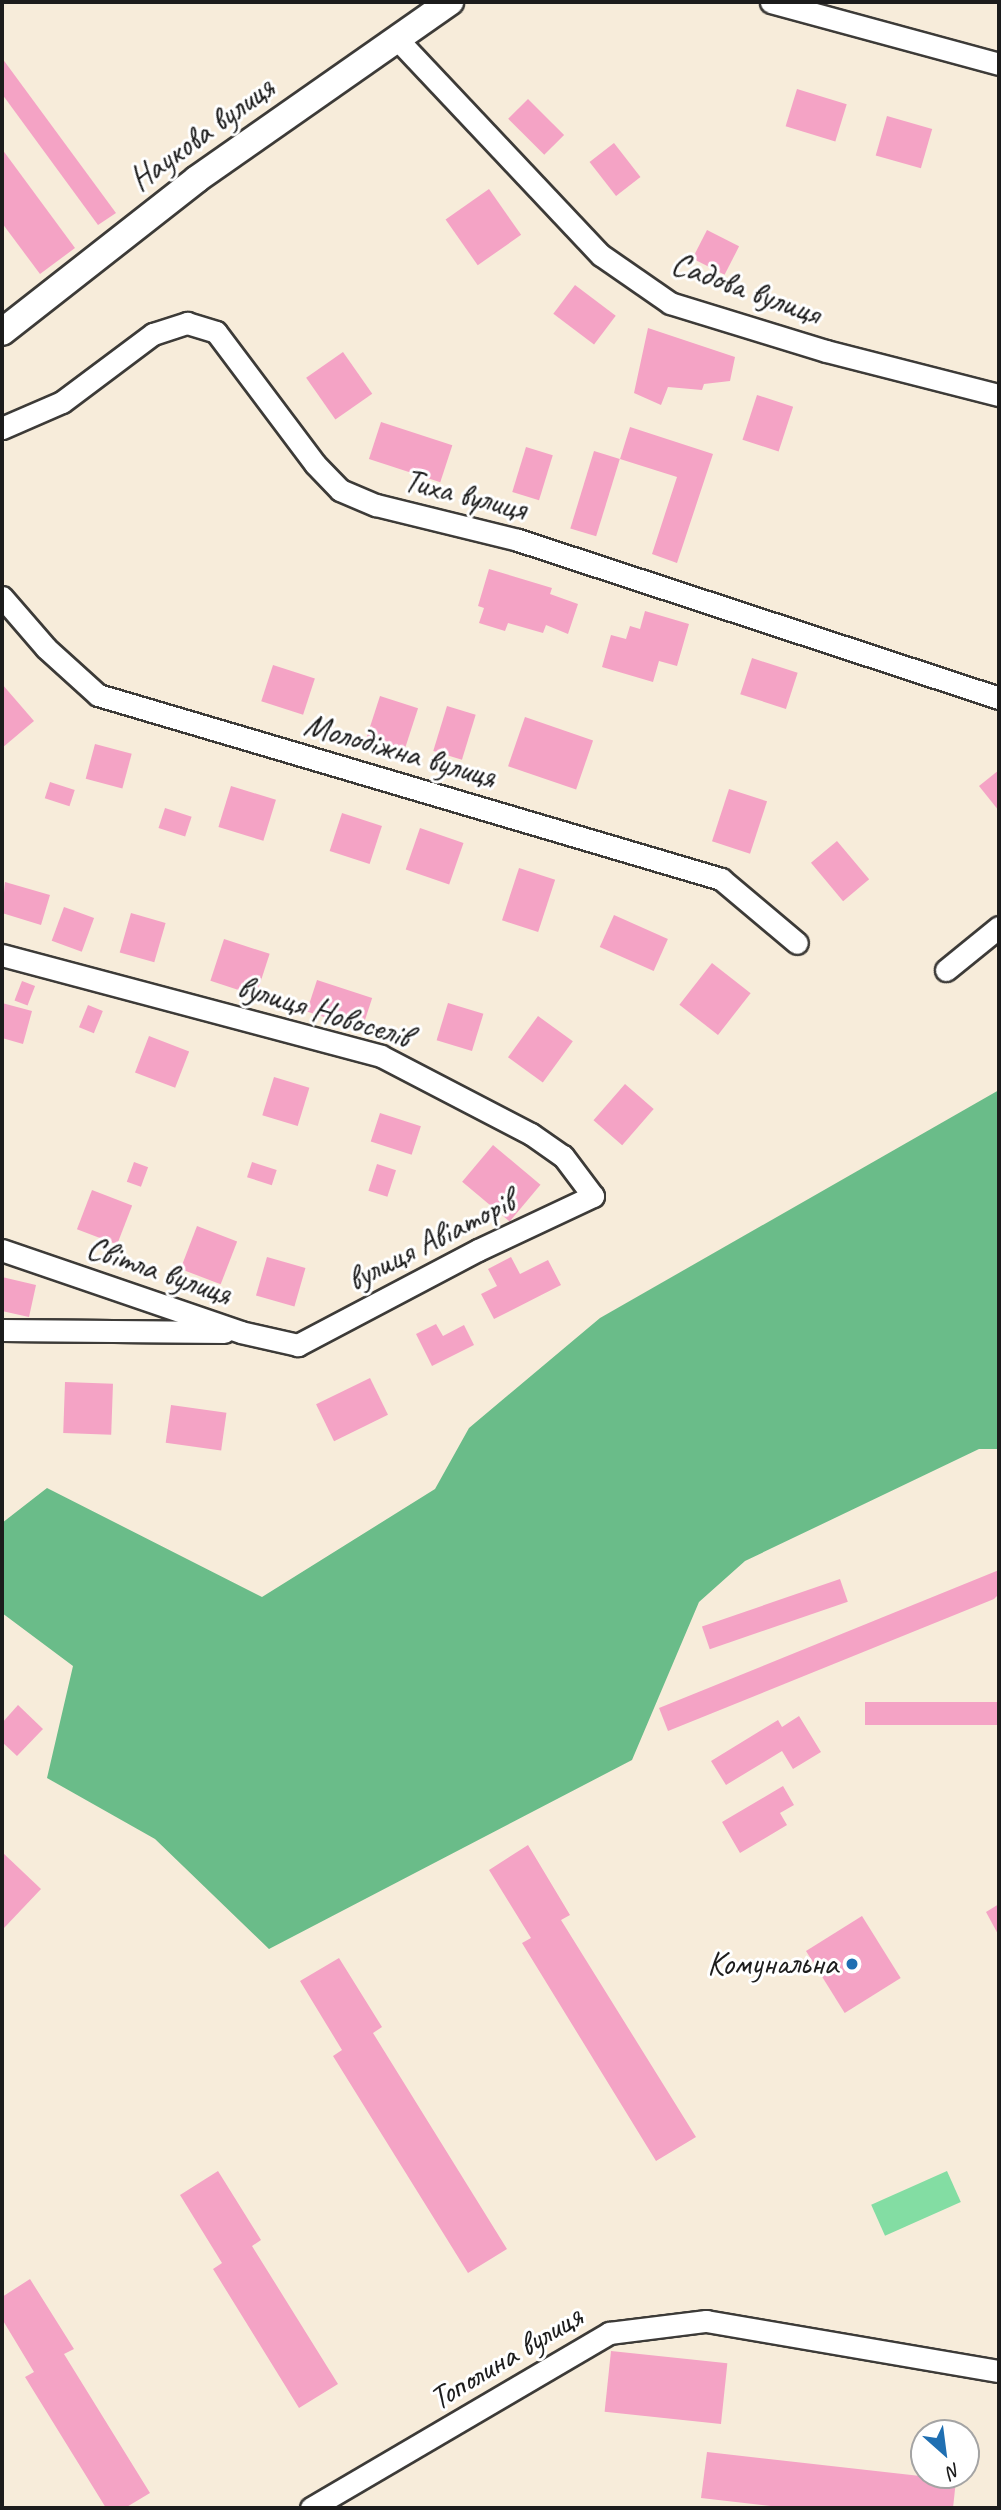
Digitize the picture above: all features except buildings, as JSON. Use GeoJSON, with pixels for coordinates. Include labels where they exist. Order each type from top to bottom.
{"type":"FeatureCollection","features":[{"type":"Feature","properties":{"kind":"street","name":"Наукова вулиця"},"geometry":{"type":"LineString","coordinates":[[2,332],[197,179],[399,41],[450,2]]}},
{"type":"Feature","properties":{"kind":"street"},"geometry":{"type":"LineString","coordinates":[[771,2],[999,64]]}},
{"type":"Feature","properties":{"kind":"street","name":"Садова вулиця"},"geometry":{"type":"LineString","coordinates":[[399,41],[601,255],[670,303],[826,351],[999,396]]}},
{"type":"Feature","properties":{"kind":"street","name":"Тиха вулиця"},"geometry":{"type":"LineString","coordinates":[[2,428],[62,402],[153,334],[187,323],[216,332],[315,464],[340,490],[376,505],[518,540],[999,698]]}},
{"type":"Feature","properties":{"kind":"street","name":"Молодіжна вулиця"},"geometry":{"type":"LineString","coordinates":[[2,597],[46,648],[98,695],[721,879],[797,943]]}},
{"type":"Feature","properties":{"kind":"street"},"geometry":{"type":"LineString","coordinates":[[946,970],[999,926]]}},
{"type":"Feature","properties":{"kind":"street","name":"вулиця Новоселів"},"geometry":{"type":"LineString","coordinates":[[2,955],[381,1056],[531,1134],[563,1156],[593,1196]]}},
{"type":"Feature","properties":{"kind":"street","name":"вулиця Авіаторів"},"geometry":{"type":"LineString","coordinates":[[298,1345],[478,1250],[593,1196]]}},
{"type":"Feature","properties":{"kind":"street","name":"Світла вулиця"},"geometry":{"type":"LineString","coordinates":[[2,1250],[241,1332],[298,1345]]}},
{"type":"Feature","properties":{"kind":"street"},"geometry":{"type":"LineString","coordinates":[[2,1330],[241,1332]]}},
{"type":"Feature","properties":{"kind":"street","name":"Тополина вулиця"},"geometry":{"type":"LineString","coordinates":[[311,2508],[609,2333],[706,2321],[999,2371]]}},
{"type":"Feature","properties":{"kind":"green space"},"geometry":{"type":"Polygon","coordinates":[[[999,1090],[999,1449],[979,1449],[745,1561],[699,1602],[632,1760],[269,1949],[155,1839],[47,1778],[73,1666],[2,1613],[2,1523],[47,1488],[262,1597],[435,1489],[469,1428],[600,1318],[999,1090]]]}},
{"type":"Feature","properties":{"kind":"green space"},"geometry":{"type":"Polygon","coordinates":[[[947,2171],[961,2202],[885,2236],[871,2205],[947,2171]]]}},
{"type":"Feature","properties":{"kind":"place","name":"Комунальна"},"geometry":{"type":"Point","coordinates":[852,1964]}}]}
